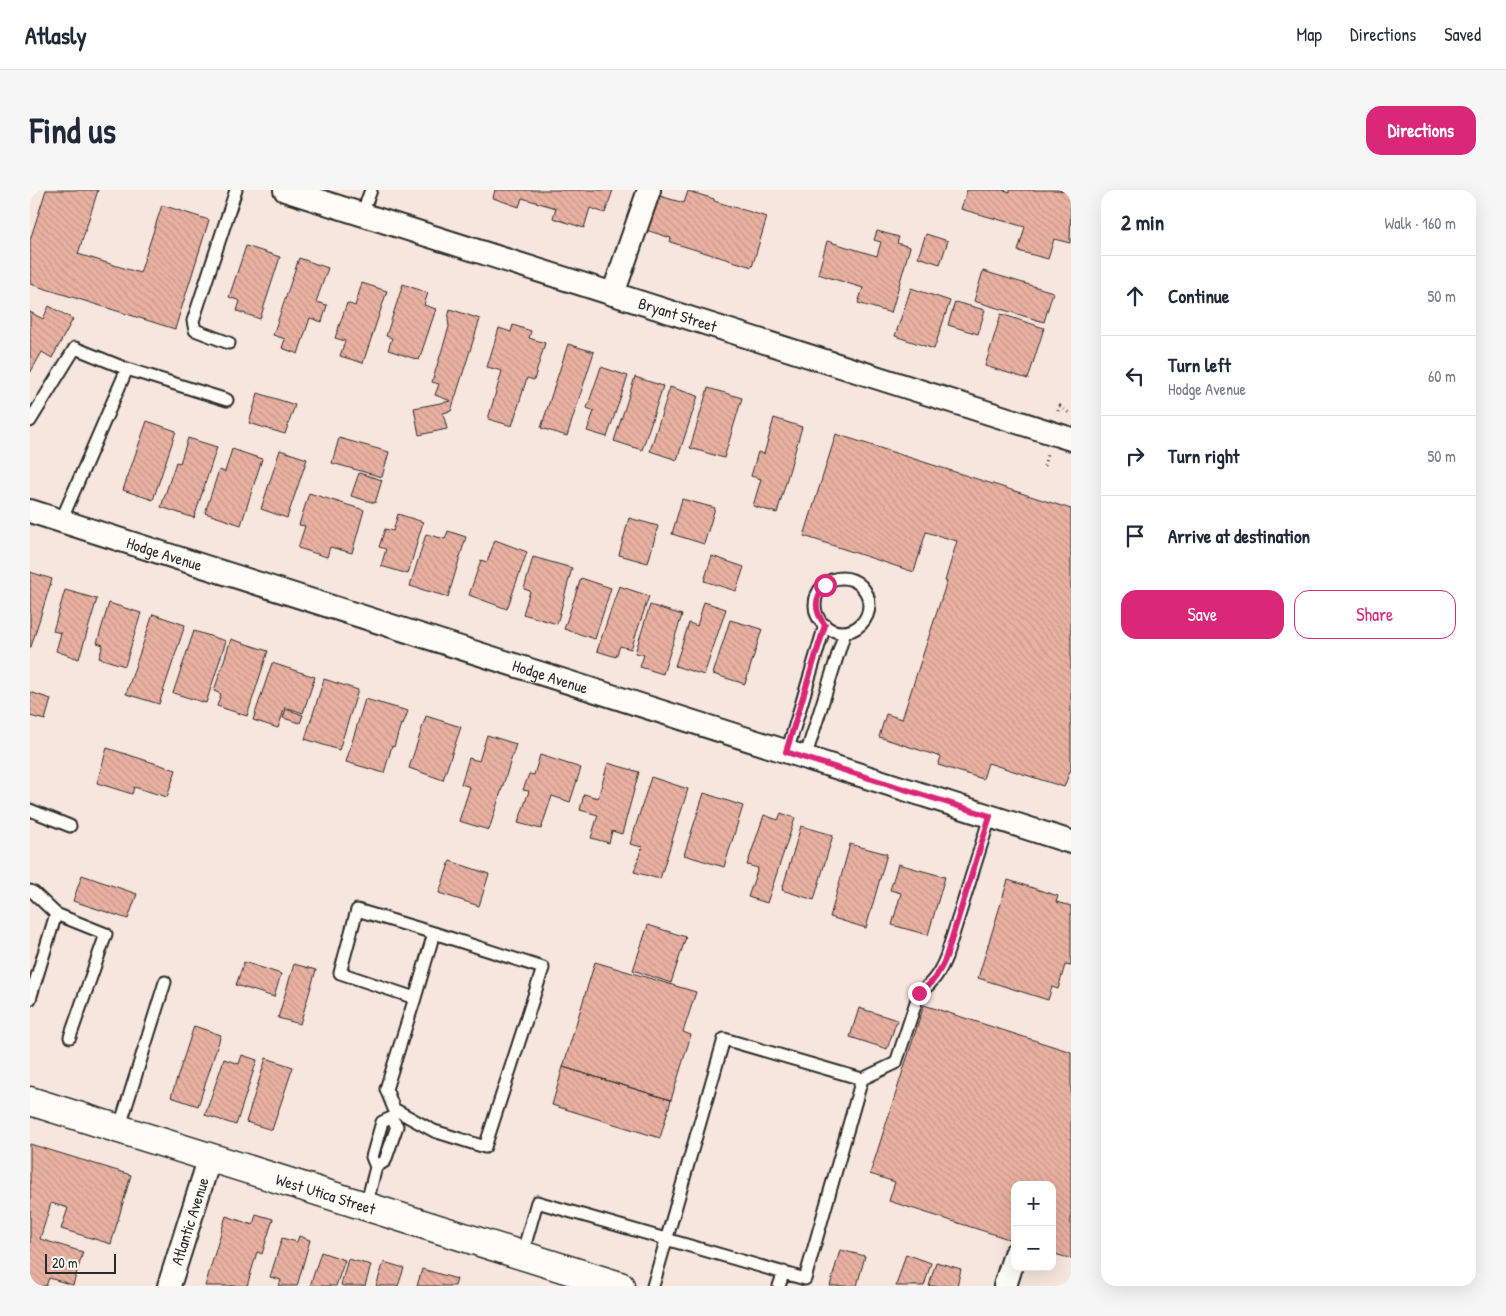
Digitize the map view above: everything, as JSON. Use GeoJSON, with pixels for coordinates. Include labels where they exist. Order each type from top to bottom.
{"type":"FeatureCollection","features":[{"type":"Feature","properties":{"kind":"street","name":"Bryant Street"},"geometry":{"type":"LineString","coordinates":[[285,190],[1071,439]]}},
{"type":"Feature","properties":{"kind":"street"},"geometry":{"type":"LineString","coordinates":[[613,294],[649,190]]}},
{"type":"Feature","properties":{"kind":"street","name":"Hodge Avenue"},"geometry":{"type":"LineString","coordinates":[[30,511],[1071,842]]}},
{"type":"Feature","properties":{"kind":"street","name":"West Utica Street"},"geometry":{"type":"LineString","coordinates":[[30,1101],[620,1286]]}},
{"type":"Feature","properties":{"kind":"street","name":"Atlantic Avenue"},"geometry":{"type":"LineString","coordinates":[[170,1286],[210,1157]]}},
{"type":"Feature","properties":{"kind":"street"},"geometry":{"type":"LineString","coordinates":[[1005,1286],[1011,1267]]}},
{"type":"Feature","properties":{"kind":"lane"},"geometry":{"type":"LineString","coordinates":[[229,343],[195,330],[193,321],[236,190]]}},
{"type":"Feature","properties":{"kind":"lane"},"geometry":{"type":"LineString","coordinates":[[362,214],[370,190]]}},
{"type":"Feature","properties":{"kind":"lane"},"geometry":{"type":"LineString","coordinates":[[30,420],[75,348],[127,369],[228,400]]}},
{"type":"Feature","properties":{"kind":"lane"},"geometry":{"type":"LineString","coordinates":[[61,521],[127,369]]}},
{"type":"Feature","properties":{"kind":"lane"},"geometry":{"type":"LineString","coordinates":[[842,578],[851,579],[859,584],[865,590],[869,599],[867,617],[861,624],[844,632],[831,629],[825,625],[819,618],[816,610],[816,600],[819,592],[833,580],[842,578]]}},
{"type":"Feature","properties":{"kind":"lane"},"geometry":{"type":"LineString","coordinates":[[796,755],[825,625]]}},
{"type":"Feature","properties":{"kind":"lane"},"geometry":{"type":"LineString","coordinates":[[796,755],[844,632]]}},
{"type":"Feature","properties":{"kind":"lane"},"geometry":{"type":"LineString","coordinates":[[30,810],[70,826]]}},
{"type":"Feature","properties":{"kind":"lane"},"geometry":{"type":"LineString","coordinates":[[654,1286],[724,1039],[862,1078],[896,1063],[919,993],[940,972],[990,816]]}},
{"type":"Feature","properties":{"kind":"lane"},"geometry":{"type":"LineString","coordinates":[[30,891],[56,914],[106,934],[70,1038]]}},
{"type":"Feature","properties":{"kind":"lane"},"geometry":{"type":"LineString","coordinates":[[392,1114],[434,1131],[485,1147],[543,968],[357,910],[340,973],[415,998]]}},
{"type":"Feature","properties":{"kind":"lane"},"geometry":{"type":"LineString","coordinates":[[30,999],[56,914]]}},
{"type":"Feature","properties":{"kind":"lane"},"geometry":{"type":"LineString","coordinates":[[366,1206],[376,1166],[386,1161],[398,1126],[392,1114],[386,1089],[434,933]]}},
{"type":"Feature","properties":{"kind":"lane"},"geometry":{"type":"LineString","coordinates":[[119,1129],[165,982]]}},
{"type":"Feature","properties":{"kind":"lane"},"geometry":{"type":"LineString","coordinates":[[522,1255],[537,1202],[806,1279],[862,1078]]}},
{"type":"Feature","properties":{"kind":"lane"},"geometry":{"type":"LineString","coordinates":[[779,1286],[784,1272]]}},
{"type":"Feature","properties":{"kind":"path"},"geometry":{"type":"LineString","coordinates":[[1060,406],[1070,414]]}},
{"type":"Feature","properties":{"kind":"path"},"geometry":{"type":"LineString","coordinates":[[1044,466],[1048,452]]}},
{"type":"Feature","properties":{"kind":"building"},"geometry":{"type":"Polygon","coordinates":[[[46,190],[98,190],[78,254],[140,273],[162,205],[209,220],[175,329],[30,284],[30,240],[46,190]]]}},
{"type":"Feature","properties":{"kind":"building"},"geometry":{"type":"Polygon","coordinates":[[[495,190],[613,190],[605,213],[590,208],[584,228],[553,218],[556,208],[522,198],[519,207],[493,198],[495,190]]]}},
{"type":"Feature","properties":{"kind":"building"},"geometry":{"type":"Polygon","coordinates":[[[967,190],[1004,190],[1010,192],[1010,190],[1059,190],[1071,193],[1070,243],[1054,239],[1048,259],[1018,251],[1025,227],[961,209],[967,190]]]}},
{"type":"Feature","properties":{"kind":"building"},"geometry":{"type":"Polygon","coordinates":[[[688,191],[767,217],[752,267],[670,242],[671,238],[646,230],[656,195],[684,203],[688,191]]]}},
{"type":"Feature","properties":{"kind":"building"},"geometry":{"type":"Polygon","coordinates":[[[877,231],[899,237],[897,243],[910,247],[891,313],[858,303],[863,288],[818,274],[827,241],[877,256],[881,242],[874,240],[877,231]]]}},
{"type":"Feature","properties":{"kind":"building"},"geometry":{"type":"Polygon","coordinates":[[[926,234],[948,241],[940,264],[918,257],[926,234]]]}},
{"type":"Feature","properties":{"kind":"building"},"geometry":{"type":"Polygon","coordinates":[[[246,246],[280,257],[260,319],[237,311],[240,301],[229,297],[246,246]]]}},
{"type":"Feature","properties":{"kind":"building"},"geometry":{"type":"Polygon","coordinates":[[[299,258],[328,268],[316,302],[327,305],[322,322],[310,318],[298,354],[282,348],[285,339],[273,335],[299,258]]]}},
{"type":"Feature","properties":{"kind":"building"},"geometry":{"type":"Polygon","coordinates":[[[983,271],[1053,292],[1044,322],[974,301],[983,271]]]}},
{"type":"Feature","properties":{"kind":"building"},"geometry":{"type":"Polygon","coordinates":[[[362,283],[387,291],[363,363],[340,356],[345,341],[335,338],[347,303],[355,306],[362,283]]]}},
{"type":"Feature","properties":{"kind":"building"},"geometry":{"type":"Polygon","coordinates":[[[403,284],[428,293],[424,305],[436,309],[419,360],[388,350],[392,338],[386,336],[403,284]]]}},
{"type":"Feature","properties":{"kind":"building"},"geometry":{"type":"Polygon","coordinates":[[[911,288],[950,301],[934,349],[895,336],[911,288]]]}},
{"type":"Feature","properties":{"kind":"building"},"geometry":{"type":"Polygon","coordinates":[[[955,302],[985,310],[978,334],[948,325],[955,302]]]}},
{"type":"Feature","properties":{"kind":"building"},"geometry":{"type":"Polygon","coordinates":[[[49,306],[73,319],[52,358],[42,352],[30,373],[30,312],[43,319],[49,306]]]}},
{"type":"Feature","properties":{"kind":"building"},"geometry":{"type":"Polygon","coordinates":[[[450,309],[480,319],[451,411],[443,413],[447,429],[419,435],[414,408],[451,401],[435,395],[439,384],[432,382],[449,327],[450,309]]]}},
{"type":"Feature","properties":{"kind":"building"},"geometry":{"type":"Polygon","coordinates":[[[1001,314],[1044,328],[1028,379],[985,366],[1001,314]]]}},
{"type":"Feature","properties":{"kind":"building"},"geometry":{"type":"Polygon","coordinates":[[[513,325],[531,331],[529,338],[545,343],[534,380],[527,378],[512,426],[488,419],[502,371],[487,367],[499,328],[511,332],[513,325]]]}},
{"type":"Feature","properties":{"kind":"building"},"geometry":{"type":"Polygon","coordinates":[[[568,344],[594,352],[567,436],[541,428],[568,344]]]}},
{"type":"Feature","properties":{"kind":"building"},"geometry":{"type":"Polygon","coordinates":[[[601,367],[628,376],[607,437],[587,431],[594,411],[587,408],[601,367]]]}},
{"type":"Feature","properties":{"kind":"building"},"geometry":{"type":"Polygon","coordinates":[[[635,377],[663,386],[642,450],[614,441],[635,377]]]}},
{"type":"Feature","properties":{"kind":"building"},"geometry":{"type":"Polygon","coordinates":[[[670,387],[698,396],[677,460],[650,451],[670,387]]]}},
{"type":"Feature","properties":{"kind":"building"},"geometry":{"type":"Polygon","coordinates":[[[708,388],[742,398],[724,458],[690,448],[708,388]]]}},
{"type":"Feature","properties":{"kind":"building"},"geometry":{"type":"Polygon","coordinates":[[[258,393],[295,405],[285,434],[249,423],[258,393]]]}},
{"type":"Feature","properties":{"kind":"building"},"geometry":{"type":"Polygon","coordinates":[[[774,418],[802,427],[777,513],[753,506],[761,479],[751,476],[758,452],[764,454],[774,418]]]}},
{"type":"Feature","properties":{"kind":"building"},"geometry":{"type":"Polygon","coordinates":[[[147,421],[176,431],[153,500],[123,490],[147,421]]]}},
{"type":"Feature","properties":{"kind":"building"},"geometry":{"type":"Polygon","coordinates":[[[836,434],[1071,509],[1071,769],[1064,787],[988,763],[983,779],[938,765],[941,757],[879,737],[886,714],[902,719],[947,581],[945,581],[957,541],[926,532],[914,572],[804,536],[836,434]]]}},
{"type":"Feature","properties":{"kind":"building"},"geometry":{"type":"Polygon","coordinates":[[[188,438],[217,447],[194,518],[161,507],[176,462],[180,463],[188,438]]]}},
{"type":"Feature","properties":{"kind":"building"},"geometry":{"type":"Polygon","coordinates":[[[339,438],[389,452],[382,477],[332,463],[339,438]]]}},
{"type":"Feature","properties":{"kind":"building"},"geometry":{"type":"Polygon","coordinates":[[[232,449],[262,459],[241,525],[205,513],[219,470],[225,472],[232,449]]]}},
{"type":"Feature","properties":{"kind":"building"},"geometry":{"type":"Polygon","coordinates":[[[280,450],[307,459],[287,518],[261,509],[280,450]]]}},
{"type":"Feature","properties":{"kind":"building"},"geometry":{"type":"Polygon","coordinates":[[[359,473],[382,480],[375,503],[351,496],[359,473]]]}},
{"type":"Feature","properties":{"kind":"building"},"geometry":{"type":"Polygon","coordinates":[[[309,493],[364,510],[352,553],[330,547],[327,557],[298,548],[305,526],[299,525],[309,493]]]}},
{"type":"Feature","properties":{"kind":"building"},"geometry":{"type":"Polygon","coordinates":[[[682,499],[715,508],[704,544],[672,534],[682,499]]]}},
{"type":"Feature","properties":{"kind":"building"},"geometry":{"type":"Polygon","coordinates":[[[398,514],[423,522],[408,574],[381,566],[386,549],[379,547],[385,529],[393,531],[398,514]]]}},
{"type":"Feature","properties":{"kind":"building"},"geometry":{"type":"Polygon","coordinates":[[[629,518],[658,526],[648,563],[619,555],[629,518]]]}},
{"type":"Feature","properties":{"kind":"building"},"geometry":{"type":"Polygon","coordinates":[[[448,531],[466,537],[448,597],[410,586],[426,534],[445,539],[448,531]]]}},
{"type":"Feature","properties":{"kind":"building"},"geometry":{"type":"Polygon","coordinates":[[[495,540],[527,552],[507,609],[469,595],[481,560],[487,562],[495,540]]]}},
{"type":"Feature","properties":{"kind":"building"},"geometry":{"type":"Polygon","coordinates":[[[712,556],[744,567],[736,591],[704,581],[712,556]]]}},
{"type":"Feature","properties":{"kind":"building"},"geometry":{"type":"Polygon","coordinates":[[[533,557],[572,568],[557,624],[523,614],[530,591],[524,589],[533,557]]]}},
{"type":"Feature","properties":{"kind":"building"},"geometry":{"type":"Polygon","coordinates":[[[30,572],[52,579],[31,647],[30,647],[30,572]]]}},
{"type":"Feature","properties":{"kind":"building"},"geometry":{"type":"Polygon","coordinates":[[[581,578],[611,588],[595,639],[564,629],[581,578]]]}},
{"type":"Feature","properties":{"kind":"building"},"geometry":{"type":"Polygon","coordinates":[[[619,586],[649,596],[631,649],[620,646],[616,657],[597,651],[619,586]]]}},
{"type":"Feature","properties":{"kind":"building"},"geometry":{"type":"Polygon","coordinates":[[[65,590],[97,599],[79,659],[56,651],[61,633],[53,631],[65,590]]]}},
{"type":"Feature","properties":{"kind":"building"},"geometry":{"type":"Polygon","coordinates":[[[704,602],[726,609],[704,675],[675,666],[689,623],[697,626],[704,602]]]}},
{"type":"Feature","properties":{"kind":"building"},"geometry":{"type":"Polygon","coordinates":[[[109,603],[141,613],[125,666],[99,658],[103,645],[97,643],[109,603]]]}},
{"type":"Feature","properties":{"kind":"building"},"geometry":{"type":"Polygon","coordinates":[[[650,605],[682,615],[663,674],[640,667],[644,655],[635,653],[650,605]]]}},
{"type":"Feature","properties":{"kind":"building"},"geometry":{"type":"Polygon","coordinates":[[[153,614],[185,625],[159,704],[126,694],[153,614]]]}},
{"type":"Feature","properties":{"kind":"building"},"geometry":{"type":"Polygon","coordinates":[[[730,620],[762,629],[745,684],[713,674],[730,620]]]}},
{"type":"Feature","properties":{"kind":"building"},"geometry":{"type":"Polygon","coordinates":[[[194,631],[226,641],[206,703],[173,693],[194,631]]]}},
{"type":"Feature","properties":{"kind":"building"},"geometry":{"type":"Polygon","coordinates":[[[231,639],[268,651],[247,716],[217,706],[221,694],[214,691],[231,639]]]}},
{"type":"Feature","properties":{"kind":"building"},"geometry":{"type":"Polygon","coordinates":[[[272,663],[315,677],[303,713],[285,707],[278,728],[253,720],[272,663]]]}},
{"type":"Feature","properties":{"kind":"building"},"geometry":{"type":"Polygon","coordinates":[[[324,679],[358,690],[339,750],[305,739],[324,679]]]}},
{"type":"Feature","properties":{"kind":"building"},"geometry":{"type":"Polygon","coordinates":[[[30,692],[51,699],[45,720],[30,716],[30,692]]]}},
{"type":"Feature","properties":{"kind":"building"},"geometry":{"type":"Polygon","coordinates":[[[365,699],[408,711],[403,725],[401,724],[394,747],[392,746],[384,773],[346,762],[365,699]]]}},
{"type":"Feature","properties":{"kind":"building"},"geometry":{"type":"Polygon","coordinates":[[[286,709],[303,715],[300,723],[283,718],[286,709]]]}},
{"type":"Feature","properties":{"kind":"building"},"geometry":{"type":"Polygon","coordinates":[[[426,716],[461,727],[443,780],[409,768],[426,716]]]}},
{"type":"Feature","properties":{"kind":"building"},"geometry":{"type":"Polygon","coordinates":[[[487,735],[516,744],[489,830],[459,821],[470,787],[461,784],[469,758],[479,761],[487,735]]]}},
{"type":"Feature","properties":{"kind":"building"},"geometry":{"type":"Polygon","coordinates":[[[107,748],[176,770],[167,797],[134,787],[132,794],[97,783],[107,748]]]}},
{"type":"Feature","properties":{"kind":"building"},"geometry":{"type":"Polygon","coordinates":[[[540,755],[581,768],[570,802],[552,796],[541,829],[518,823],[529,791],[523,790],[529,774],[534,775],[540,755]]]}},
{"type":"Feature","properties":{"kind":"building"},"geometry":{"type":"Polygon","coordinates":[[[608,763],[639,772],[622,834],[612,831],[609,843],[591,838],[598,815],[580,810],[584,794],[598,798],[608,763]]]}},
{"type":"Feature","properties":{"kind":"building"},"geometry":{"type":"Polygon","coordinates":[[[651,777],[688,789],[660,879],[634,872],[642,847],[630,844],[651,777]]]}},
{"type":"Feature","properties":{"kind":"building"},"geometry":{"type":"Polygon","coordinates":[[[704,793],[743,806],[724,867],[684,855],[704,793]]]}},
{"type":"Feature","properties":{"kind":"building"},"geometry":{"type":"Polygon","coordinates":[[[781,813],[795,818],[767,903],[748,897],[758,868],[747,865],[764,815],[778,820],[781,813]]]}},
{"type":"Feature","properties":{"kind":"building"},"geometry":{"type":"Polygon","coordinates":[[[801,826],[833,835],[814,900],[782,890],[801,826]]]}},
{"type":"Feature","properties":{"kind":"building"},"geometry":{"type":"Polygon","coordinates":[[[850,844],[887,854],[866,928],[830,917],[850,844]]]}},
{"type":"Feature","properties":{"kind":"building"},"geometry":{"type":"Polygon","coordinates":[[[450,861],[489,874],[479,906],[439,893],[450,861]]]}},
{"type":"Feature","properties":{"kind":"building"},"geometry":{"type":"Polygon","coordinates":[[[898,864],[945,877],[928,935],[892,925],[901,893],[890,890],[898,864]]]}},
{"type":"Feature","properties":{"kind":"building"},"geometry":{"type":"Polygon","coordinates":[[[82,875],[137,894],[128,919],[73,901],[82,875]]]}},
{"type":"Feature","properties":{"kind":"building"},"geometry":{"type":"Polygon","coordinates":[[[1008,880],[1058,896],[1056,902],[1071,906],[1071,966],[1065,965],[1058,989],[1052,987],[1048,1000],[978,978],[1008,880]]]}},
{"type":"Feature","properties":{"kind":"building"},"geometry":{"type":"Polygon","coordinates":[[[648,925],[686,937],[671,983],[633,970],[648,925]]]}},
{"type":"Feature","properties":{"kind":"building"},"geometry":{"type":"Polygon","coordinates":[[[244,962],[281,974],[274,997],[236,985],[244,962]]]}},
{"type":"Feature","properties":{"kind":"building"},"geometry":{"type":"Polygon","coordinates":[[[595,962],[696,992],[683,1032],[691,1035],[671,1100],[563,1067],[595,962]]]}},
{"type":"Feature","properties":{"kind":"building"},"geometry":{"type":"Polygon","coordinates":[[[294,964],[316,970],[300,1024],[278,1018],[294,964]]]}},
{"type":"Feature","properties":{"kind":"building"},"geometry":{"type":"Polygon","coordinates":[[[924,1005],[1071,1052],[1071,1259],[1056,1254],[1056,1181],[1011,1181],[1011,1240],[889,1201],[895,1182],[870,1174],[924,1005]]]}},
{"type":"Feature","properties":{"kind":"building"},"geometry":{"type":"Polygon","coordinates":[[[859,1008],[897,1020],[887,1049],[850,1037],[859,1008]]]}},
{"type":"Feature","properties":{"kind":"building"},"geometry":{"type":"Polygon","coordinates":[[[194,1026],[221,1035],[198,1106],[171,1097],[194,1026]]]}},
{"type":"Feature","properties":{"kind":"building"},"geometry":{"type":"Polygon","coordinates":[[[242,1055],[257,1060],[236,1125],[205,1115],[224,1059],[239,1064],[242,1055]]]}},
{"type":"Feature","properties":{"kind":"building"},"geometry":{"type":"Polygon","coordinates":[[[266,1058],[293,1067],[272,1130],[246,1122],[266,1058]]]}},
{"type":"Feature","properties":{"kind":"building"},"geometry":{"type":"Polygon","coordinates":[[[563,1067],[671,1100],[660,1138],[552,1105],[563,1067]]]}},
{"type":"Feature","properties":{"kind":"building"},"geometry":{"type":"Polygon","coordinates":[[[30,1144],[131,1175],[111,1244],[61,1229],[68,1208],[51,1203],[40,1239],[83,1252],[73,1285],[49,1278],[46,1286],[30,1286],[30,1144]]]}},
{"type":"Feature","properties":{"kind":"building"},"geometry":{"type":"Polygon","coordinates":[[[256,1214],[273,1219],[262,1254],[257,1252],[247,1286],[205,1286],[226,1216],[253,1225],[256,1214]]]}},
{"type":"Feature","properties":{"kind":"building"},"geometry":{"type":"Polygon","coordinates":[[[299,1236],[310,1240],[297,1286],[279,1286],[281,1280],[270,1277],[282,1238],[297,1242],[299,1236]]]}},
{"type":"Feature","properties":{"kind":"building"},"geometry":{"type":"Polygon","coordinates":[[[840,1250],[865,1256],[857,1286],[830,1286],[840,1250]]]}},
{"type":"Feature","properties":{"kind":"building"},"geometry":{"type":"Polygon","coordinates":[[[321,1252],[345,1260],[336,1286],[310,1286],[321,1252]]]}},
{"type":"Feature","properties":{"kind":"building"},"geometry":{"type":"Polygon","coordinates":[[[906,1254],[931,1263],[924,1286],[896,1286],[906,1254]]]}},
{"type":"Feature","properties":{"kind":"building"},"geometry":{"type":"Polygon","coordinates":[[[348,1259],[371,1265],[365,1286],[341,1285],[348,1259]]]}},
{"type":"Feature","properties":{"kind":"building"},"geometry":{"type":"Polygon","coordinates":[[[384,1262],[404,1268],[398,1286],[376,1286],[384,1262]]]}},
{"type":"Feature","properties":{"kind":"building"},"geometry":{"type":"Polygon","coordinates":[[[936,1262],[961,1269],[957,1286],[929,1286],[936,1262]]]}},
{"type":"Feature","properties":{"kind":"building"},"geometry":{"type":"Polygon","coordinates":[[[422,1269],[457,1279],[455,1286],[417,1286],[422,1269]]]}},
{"type":"Feature","properties":{"kind":"route"},"geometry":{"type":"LineString","coordinates":[[825,585],[819,592],[816,600],[816,610],[819,618],[825,625],[786,752],[990,816],[940,972],[919,993]]}}]}
